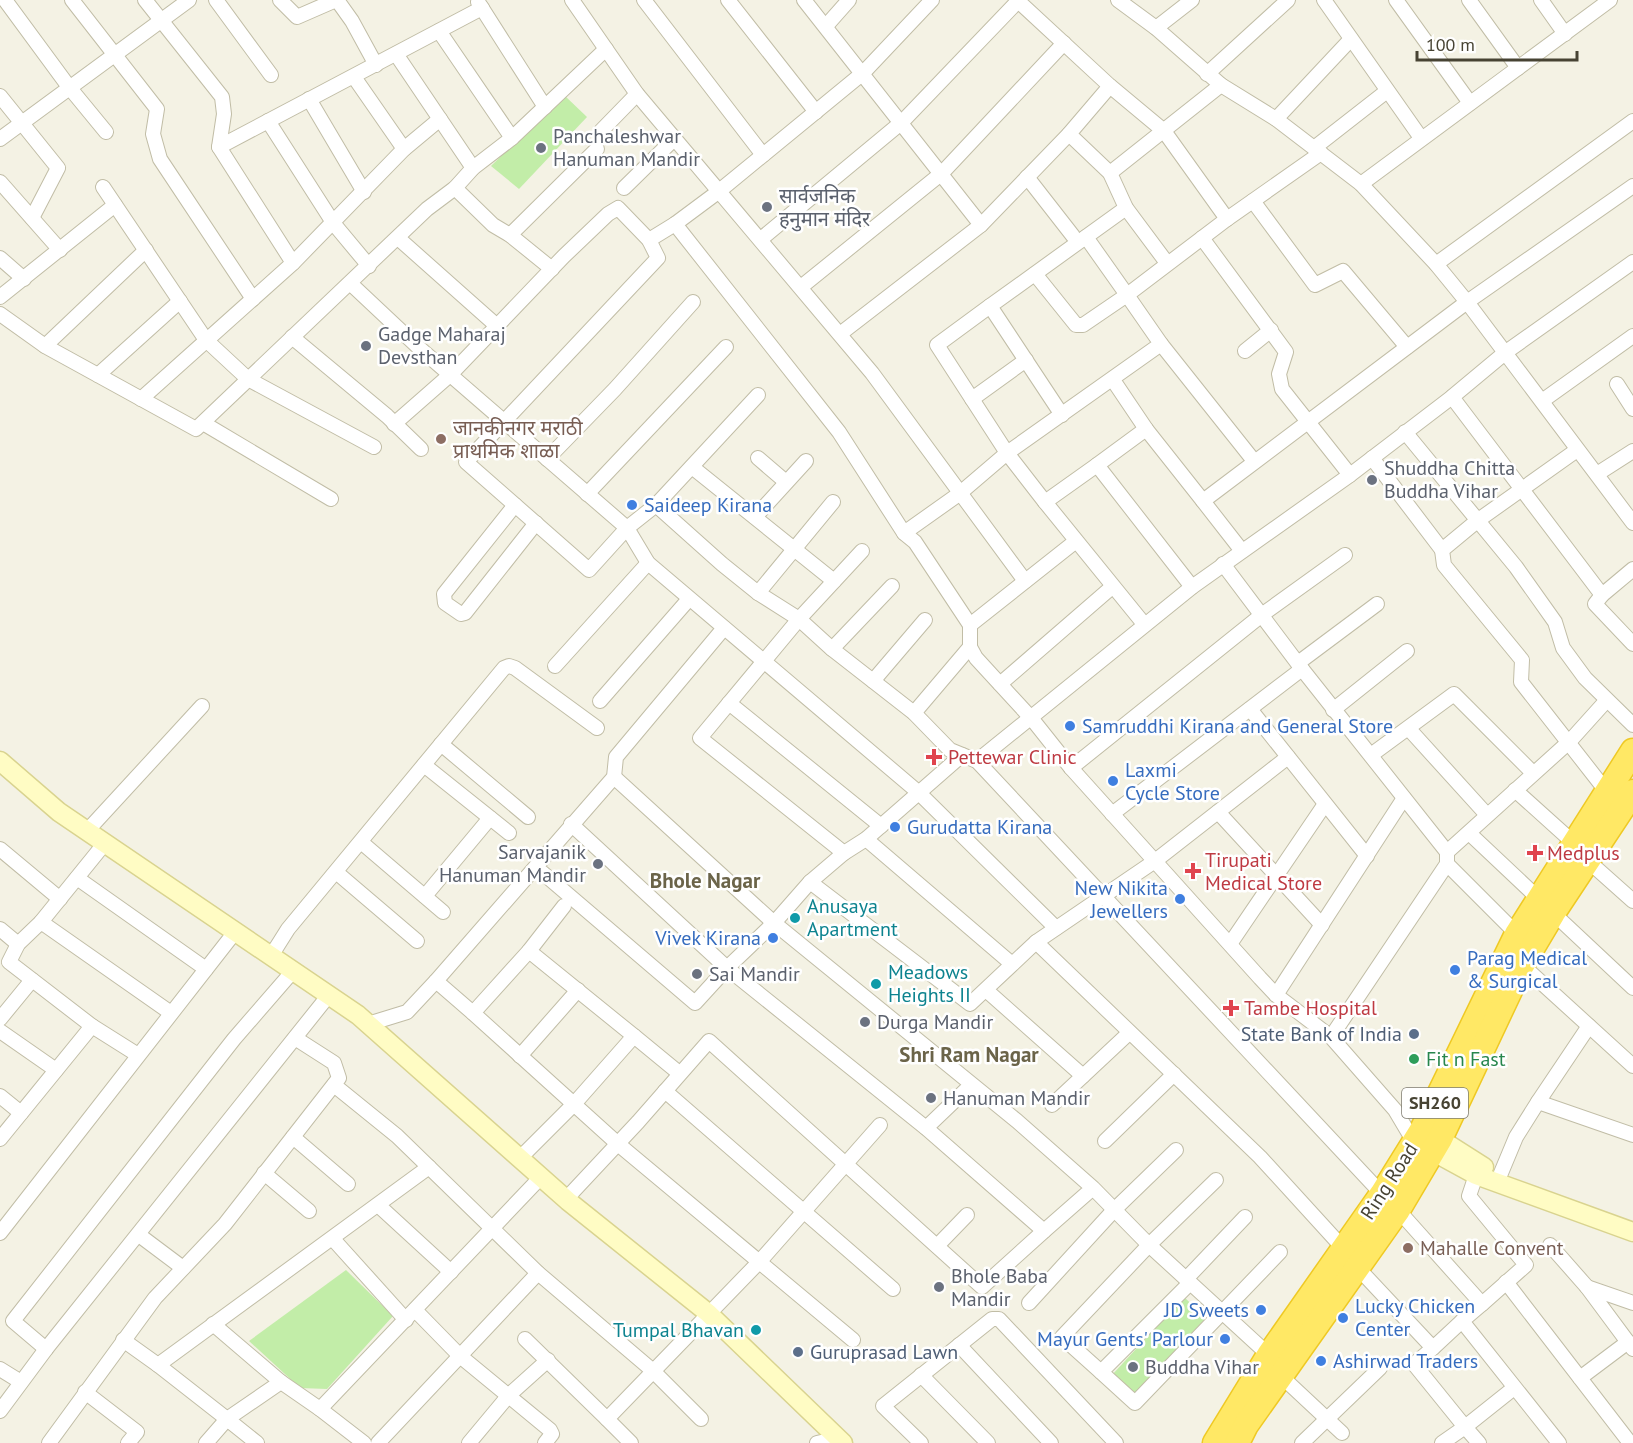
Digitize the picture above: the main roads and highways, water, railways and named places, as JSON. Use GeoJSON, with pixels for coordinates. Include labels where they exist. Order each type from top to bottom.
{"type":"FeatureCollection","features":[{"type":"Feature","properties":{"kind":"highway","name":"Ring Road"},"geometry":{"type":"LineString","coordinates":[[1423,1137],[1521,965],[1546,906],[1581,852],[1624,801],[1633,751]]}},
{"type":"Feature","properties":{"kind":"highway","name":"Ring Road"},"geometry":{"type":"LineString","coordinates":[[1215,1443],[1269,1355],[1350,1258],[1390,1202],[1423,1137],[1517,934],[1546,906]]}},
{"type":"Feature","properties":{"kind":"highway","name":"Ring Road"},"geometry":{"type":"LineString","coordinates":[[1237,1443],[1246,1425],[1281,1376],[1350,1258]]}},
{"type":"Feature","properties":{"kind":"place","name":"Panchaleshwar Hanuman Mandir"},"geometry":{"type":"Point","coordinates":[541,148]}},
{"type":"Feature","properties":{"kind":"place","name":"सार्वजनिक हनुमान मंदिर"},"geometry":{"type":"Point","coordinates":[767,207]}},
{"type":"Feature","properties":{"kind":"place","name":"Gadge Maharaj Devsthan"},"geometry":{"type":"Point","coordinates":[366,346]}},
{"type":"Feature","properties":{"kind":"place","name":"जानकीनगर मराठी प्राथमिक शाळा"},"geometry":{"type":"Point","coordinates":[441,439]}},
{"type":"Feature","properties":{"kind":"place","name":"Shuddha Chitta Buddha Vihar"},"geometry":{"type":"Point","coordinates":[1372,480]}},
{"type":"Feature","properties":{"kind":"place","name":"Saideep Kirana"},"geometry":{"type":"Point","coordinates":[632,505]}},
{"type":"Feature","properties":{"kind":"place","name":"Samruddhi Kirana and General Store"},"geometry":{"type":"Point","coordinates":[1070,726]}},
{"type":"Feature","properties":{"kind":"place","name":"Pettewar Clinic"},"geometry":{"type":"Point","coordinates":[934,757]}},
{"type":"Feature","properties":{"kind":"place","name":"Laxmi Cycle Store"},"geometry":{"type":"Point","coordinates":[1113,781]}},
{"type":"Feature","properties":{"kind":"place","name":"Gurudatta Kirana"},"geometry":{"type":"Point","coordinates":[895,827]}},
{"type":"Feature","properties":{"kind":"place","name":"Medplus"},"geometry":{"type":"Point","coordinates":[1535,853]}},
{"type":"Feature","properties":{"kind":"place","name":"Sarvajanik Hanuman Mandir"},"geometry":{"type":"Point","coordinates":[598,864]}},
{"type":"Feature","properties":{"kind":"place","name":"Tirupati Medical Store"},"geometry":{"type":"Point","coordinates":[1193,871]}},
{"type":"Feature","properties":{"kind":"place","name":"New Nikita Jewellers"},"geometry":{"type":"Point","coordinates":[1180,899]}},
{"type":"Feature","properties":{"kind":"place","name":"Anusaya Apartment"},"geometry":{"type":"Point","coordinates":[795,918]}},
{"type":"Feature","properties":{"kind":"place","name":"Vivek Kirana"},"geometry":{"type":"Point","coordinates":[773,938]}},
{"type":"Feature","properties":{"kind":"place","name":"Parag Medical & Surgical"},"geometry":{"type":"Point","coordinates":[1455,970]}},
{"type":"Feature","properties":{"kind":"place","name":"Sai Mandir"},"geometry":{"type":"Point","coordinates":[697,974]}},
{"type":"Feature","properties":{"kind":"place","name":"Meadows Heights II"},"geometry":{"type":"Point","coordinates":[876,984]}},
{"type":"Feature","properties":{"kind":"place","name":"Tambe Hospital"},"geometry":{"type":"Point","coordinates":[1231,1008]}},
{"type":"Feature","properties":{"kind":"place","name":"Durga Mandir"},"geometry":{"type":"Point","coordinates":[865,1022]}},
{"type":"Feature","properties":{"kind":"place","name":"State Bank of India"},"geometry":{"type":"Point","coordinates":[1414,1034]}},
{"type":"Feature","properties":{"kind":"place","name":"Fit n Fast"},"geometry":{"type":"Point","coordinates":[1414,1059]}},
{"type":"Feature","properties":{"kind":"place","name":"Hanuman Mandir"},"geometry":{"type":"Point","coordinates":[931,1098]}},
{"type":"Feature","properties":{"kind":"place","name":"Mahalle Convent"},"geometry":{"type":"Point","coordinates":[1408,1248]}},
{"type":"Feature","properties":{"kind":"place","name":"Bhole Baba Mandir"},"geometry":{"type":"Point","coordinates":[939,1287]}},
{"type":"Feature","properties":{"kind":"place","name":"JD Sweets"},"geometry":{"type":"Point","coordinates":[1261,1310]}},
{"type":"Feature","properties":{"kind":"place","name":"Lucky Chicken Center"},"geometry":{"type":"Point","coordinates":[1343,1318]}},
{"type":"Feature","properties":{"kind":"place","name":"Tumpal Bhavan"},"geometry":{"type":"Point","coordinates":[756,1330]}},
{"type":"Feature","properties":{"kind":"place","name":"Mayur Gents' Parlour"},"geometry":{"type":"Point","coordinates":[1225,1339]}},
{"type":"Feature","properties":{"kind":"place","name":"Guruprasad Lawn"},"geometry":{"type":"Point","coordinates":[798,1352]}},
{"type":"Feature","properties":{"kind":"place","name":"Ashirwad Traders"},"geometry":{"type":"Point","coordinates":[1321,1361]}},
{"type":"Feature","properties":{"kind":"place","name":"Buddha Vihar"},"geometry":{"type":"Point","coordinates":[1133,1367]}},
{"type":"Feature","properties":{"kind":"district","name":"Bhole Nagar"},"geometry":{"type":"Point","coordinates":[705,881]}},
{"type":"Feature","properties":{"kind":"district","name":"Shri Ram Nagar"},"geometry":{"type":"Point","coordinates":[969,1055]}}]}
